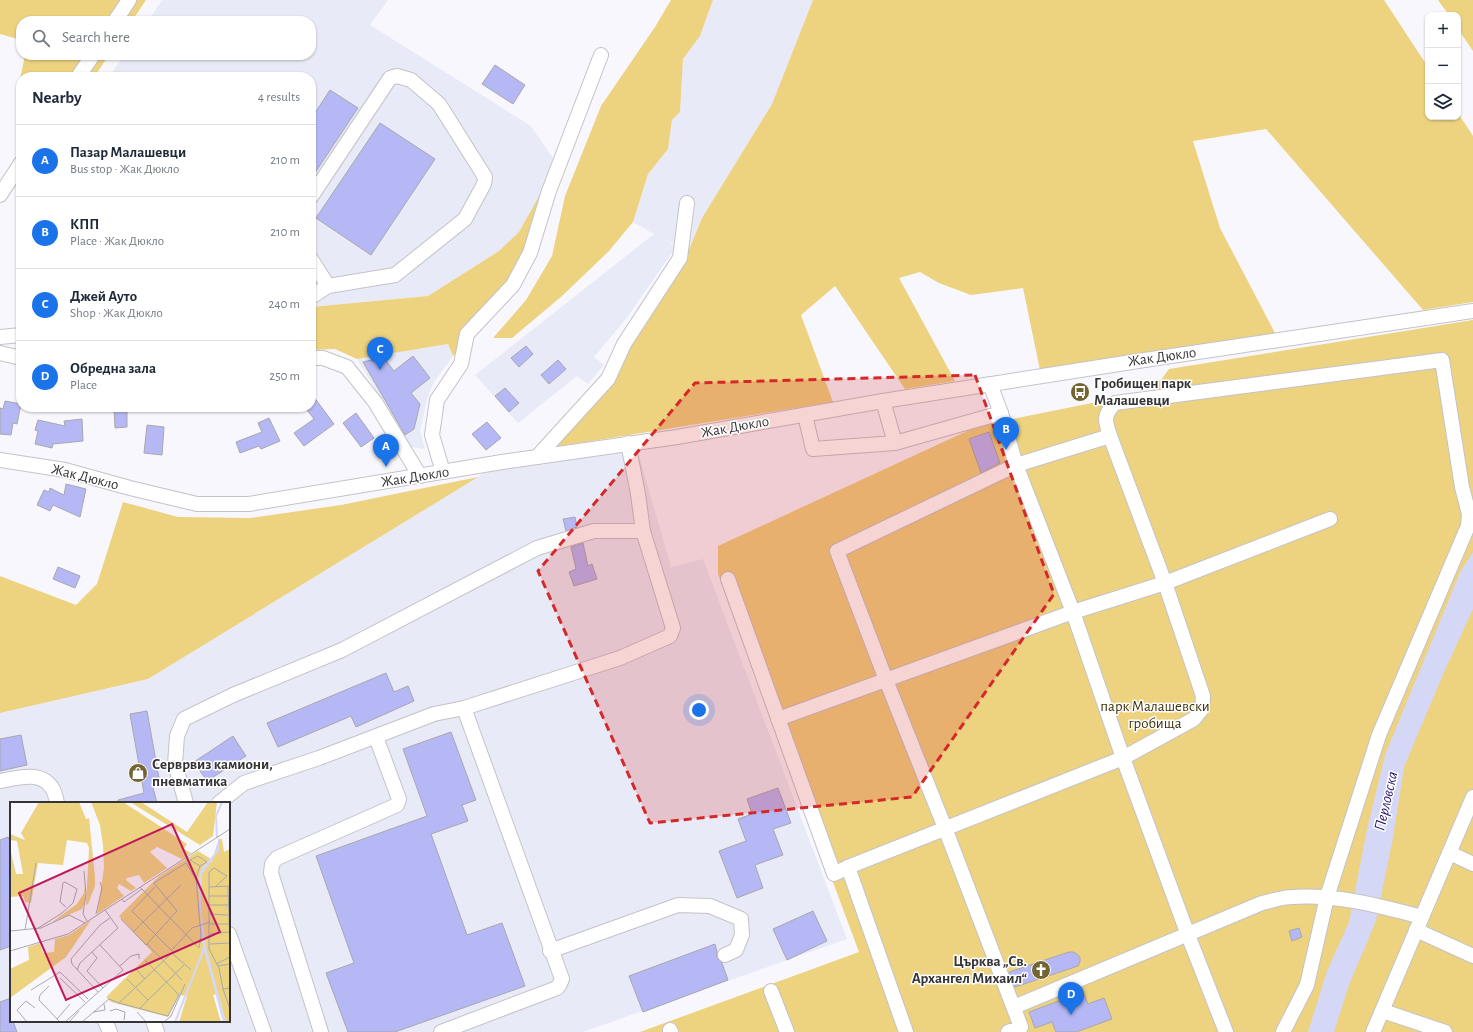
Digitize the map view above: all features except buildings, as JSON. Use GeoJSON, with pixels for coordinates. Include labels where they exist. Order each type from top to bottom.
{"type":"FeatureCollection","features":[{"type":"Feature","properties":{"kind":"street"},"geometry":{"type":"LineString","coordinates":[[118,16],[129,0]]}},
{"type":"Feature","properties":{"kind":"street"},"geometry":{"type":"LineString","coordinates":[[443,472],[432,435],[437,400],[461,364],[467,334],[513,285],[530,253],[549,191],[601,55]]}},
{"type":"Feature","properties":{"kind":"street"},"geometry":{"type":"LineString","coordinates":[[81,72],[90,60]]}},
{"type":"Feature","properties":{"kind":"street"},"geometry":{"type":"LineString","coordinates":[[316,189],[390,78],[397,76],[411,80],[439,104],[485,177],[484,184],[465,220],[395,275],[328,286],[316,294]]}},
{"type":"Feature","properties":{"kind":"street"},"geometry":{"type":"LineString","coordinates":[[0,195],[16,171]]}},
{"type":"Feature","properties":{"kind":"street"},"geometry":{"type":"LineString","coordinates":[[537,457],[608,379],[624,344],[680,258],[687,203]]}},
{"type":"Feature","properties":{"kind":"street"},"geometry":{"type":"LineString","coordinates":[[316,267],[328,286]]}},
{"type":"Feature","properties":{"kind":"street","name":"Жак Дюкло"},"geometry":{"type":"LineString","coordinates":[[0,460],[65,470],[130,488],[197,504],[249,504],[537,457],[677,437],[805,414],[1138,360],[1473,311]]}},
{"type":"Feature","properties":{"kind":"street"},"geometry":{"type":"LineString","coordinates":[[0,337],[16,335]]}},
{"type":"Feature","properties":{"kind":"street"},"geometry":{"type":"LineString","coordinates":[[0,354],[16,357]]}},
{"type":"Feature","properties":{"kind":"street"},"geometry":{"type":"LineString","coordinates":[[316,358],[323,358],[347,367],[375,402],[420,476]]}},
{"type":"Feature","properties":{"kind":"street"},"geometry":{"type":"LineString","coordinates":[[728,579],[834,874],[848,867],[1123,758],[1194,719],[1202,709],[1203,696],[1165,583],[1105,420],[1108,410],[1115,403],[1442,360],[1462,487],[1471,512],[1468,526],[1379,735],[1326,897],[1307,985],[1283,1032]]}},
{"type":"Feature","properties":{"kind":"street"},"geometry":{"type":"LineString","coordinates":[[990,384],[1001,414],[1016,465],[1073,612],[1123,758],[1188,935],[1226,1032]]}},
{"type":"Feature","properties":{"kind":"street"},"geometry":{"type":"LineString","coordinates":[[883,401],[895,443]]}},
{"type":"Feature","properties":{"kind":"street"},"geometry":{"type":"LineString","coordinates":[[805,414],[813,449],[895,443],[1001,414]]}},
{"type":"Feature","properties":{"kind":"street"},"geometry":{"type":"LineString","coordinates":[[1010,1032],[1022,1027],[946,828],[886,680],[837,551],[1016,465],[1110,436]]}},
{"type":"Feature","properties":{"kind":"street"},"geometry":{"type":"LineString","coordinates":[[221,802],[244,783],[319,758],[434,714],[464,708],[620,658],[670,636],[673,628],[643,531],[638,494],[628,443]]}},
{"type":"Feature","properties":{"kind":"street"},"geometry":{"type":"LineString","coordinates":[[778,719],[1073,612],[1165,583],[1330,519]]}},
{"type":"Feature","properties":{"kind":"street"},"geometry":{"type":"LineString","coordinates":[[186,802],[175,764],[177,736],[184,719],[233,695],[342,650],[537,548],[594,531],[643,531]]}},
{"type":"Feature","properties":{"kind":"street"},"geometry":{"type":"LineString","coordinates":[[441,1032],[558,988],[562,979],[550,951],[464,708]]}},
{"type":"Feature","properties":{"kind":"street"},"geometry":{"type":"LineString","coordinates":[[322,1032],[270,873],[272,864],[277,858],[397,805],[399,799],[376,737]]}},
{"type":"Feature","properties":{"kind":"street"},"geometry":{"type":"LineString","coordinates":[[0,781],[30,776],[38,778],[46,782],[52,788],[57,802]]}},
{"type":"Feature","properties":{"kind":"street"},"geometry":{"type":"LineString","coordinates":[[1373,1032],[1473,797]]}},
{"type":"Feature","properties":{"kind":"street"},"geometry":{"type":"LineString","coordinates":[[1450,853],[1473,864]]}},
{"type":"Feature","properties":{"kind":"street"},"geometry":{"type":"LineString","coordinates":[[848,867],[906,1032]]}},
{"type":"Feature","properties":{"kind":"street"},"geometry":{"type":"LineString","coordinates":[[1014,1007],[1262,903],[1291,897],[1326,897],[1389,908],[1422,917]]}},
{"type":"Feature","properties":{"kind":"street"},"geometry":{"type":"LineString","coordinates":[[550,951],[678,905],[710,906],[741,919],[742,935],[736,950],[726,955]]}},
{"type":"Feature","properties":{"kind":"street"},"geometry":{"type":"LineString","coordinates":[[1416,930],[1473,956]]}},
{"type":"Feature","properties":{"kind":"street"},"geometry":{"type":"LineString","coordinates":[[230,937],[264,1032]]}},
{"type":"Feature","properties":{"kind":"street"},"geometry":{"type":"LineString","coordinates":[[771,991],[787,1032]]}},
{"type":"Feature","properties":{"kind":"street"},"geometry":{"type":"LineString","coordinates":[[1383,1011],[1446,1032]]}},
{"type":"Feature","properties":{"kind":"street"},"geometry":{"type":"LineString","coordinates":[[105,1022],[110,1032]]}},
{"type":"Feature","properties":{"kind":"street"},"geometry":{"type":"LineString","coordinates":[[153,1022],[157,1032]]}},
{"type":"Feature","properties":{"kind":"highlighted area"},"geometry":{"type":"Polygon","coordinates":[[[975,375],[1054,594],[912,797],[650,823],[538,571],[695,383],[975,375]]]}},
{"type":"Feature","properties":{"kind":"shaded area"},"geometry":{"type":"Polygon","coordinates":[[[162,0],[388,0],[370,25],[531,126],[557,164],[520,232],[499,251],[428,296],[316,307],[316,72],[112,72],[121,60],[316,60],[316,16],[151,16],[162,0]]]}},
{"type":"Feature","properties":{"kind":"shaded area"},"geometry":{"type":"Polygon","coordinates":[[[713,0],[813,0],[772,104],[702,218],[688,252],[663,238],[676,247],[626,319],[594,357],[604,365],[588,384],[577,376],[518,423],[475,375],[654,234],[633,222],[648,174],[668,149],[672,120],[680,112],[683,59],[700,36],[713,0]]]}},
{"type":"Feature","properties":{"kind":"shaded area"},"geometry":{"type":"Polygon","coordinates":[[[448,344],[453,356],[434,382],[428,396],[420,431],[425,449],[411,447],[357,359],[448,344]]]}},
{"type":"Feature","properties":{"kind":"shaded area"},"geometry":{"type":"Polygon","coordinates":[[[635,442],[671,567],[703,559],[847,939],[583,1032],[0,1032],[0,713],[148,679],[502,462],[635,442]]]}},
{"type":"Feature","properties":{"kind":"green space"},"geometry":{"type":"Polygon","coordinates":[[[0,0],[146,0],[135,16],[16,16],[16,39],[0,34],[0,0]]]}},
{"type":"Feature","properties":{"kind":"green space"},"geometry":{"type":"Polygon","coordinates":[[[671,0],[713,0],[700,36],[683,59],[680,112],[672,120],[668,149],[648,174],[633,222],[609,251],[562,296],[512,338],[493,338],[526,300],[552,256],[565,196],[601,106],[655,27],[671,0]]]}},
{"type":"Feature","properties":{"kind":"green space"},"geometry":{"type":"Polygon","coordinates":[[[813,0],[1384,0],[1425,62],[1425,120],[1461,120],[1461,118],[1473,136],[1473,302],[1423,310],[1266,129],[1193,141],[1220,228],[1276,335],[1040,370],[1023,288],[971,295],[939,283],[920,272],[899,278],[955,381],[905,389],[835,286],[801,315],[833,402],[555,447],[613,379],[628,344],[688,252],[702,218],[772,104],[813,0]]]}},
{"type":"Feature","properties":{"kind":"green space"},"geometry":{"type":"Polygon","coordinates":[[[1438,0],[1473,0],[1473,51],[1461,33],[1461,12],[1447,12],[1438,0]]]}},
{"type":"Feature","properties":{"kind":"green space"},"geometry":{"type":"Polygon","coordinates":[[[24,60],[106,60],[97,72],[21,72],[24,60]]]}},
{"type":"Feature","properties":{"kind":"green space"},"geometry":{"type":"Polygon","coordinates":[[[557,164],[517,288],[453,356],[448,344],[357,359],[335,349],[316,350],[316,307],[428,296],[499,251],[519,232],[557,164]]]}},
{"type":"Feature","properties":{"kind":"green space","name":"парк Малашевски гробища"},"geometry":{"type":"Polygon","coordinates":[[[1473,320],[1473,1032],[640,1032],[859,952],[718,574],[718,546],[978,426],[1107,400],[1154,394],[1151,385],[1161,380],[1169,369],[1473,320]]]}},
{"type":"Feature","properties":{"kind":"green space"},"geometry":{"type":"Polygon","coordinates":[[[478,477],[148,679],[0,713],[0,576],[76,605],[97,584],[123,502],[178,517],[250,518],[341,505],[478,477]]]}},
{"type":"Feature","properties":{"kind":"water","name":"Перловска"},"geometry":{"type":"Polygon","coordinates":[[[1473,552],[1473,609],[1445,670],[1404,767],[1393,838],[1376,921],[1349,985],[1334,1032],[1308,1032],[1327,971],[1349,922],[1367,829],[1385,755],[1461,570],[1473,552]]]}},
{"type":"Feature","properties":{"kind":"place","name":"Джей Ауто"},"geometry":{"type":"Point","coordinates":[380,370]}},
{"type":"Feature","properties":{"kind":"place","name":"Гробищен парк Малашевци"},"geometry":{"type":"Point","coordinates":[1080,392]}},
{"type":"Feature","properties":{"kind":"place","name":"КПП"},"geometry":{"type":"Point","coordinates":[1006,450]}},
{"type":"Feature","properties":{"kind":"place","name":"Пазар Малашевци"},"geometry":{"type":"Point","coordinates":[386,467]}},
{"type":"Feature","properties":{"kind":"place","name":"Серврвиз камиони, пневматика"},"geometry":{"type":"Point","coordinates":[138,773]}},
{"type":"Feature","properties":{"kind":"place","name":"Църква „Св. Архангел Михаил“"},"geometry":{"type":"Point","coordinates":[1041,970]}},
{"type":"Feature","properties":{"kind":"place","name":"Обредна зала"},"geometry":{"type":"Point","coordinates":[1071,1015]}}]}
